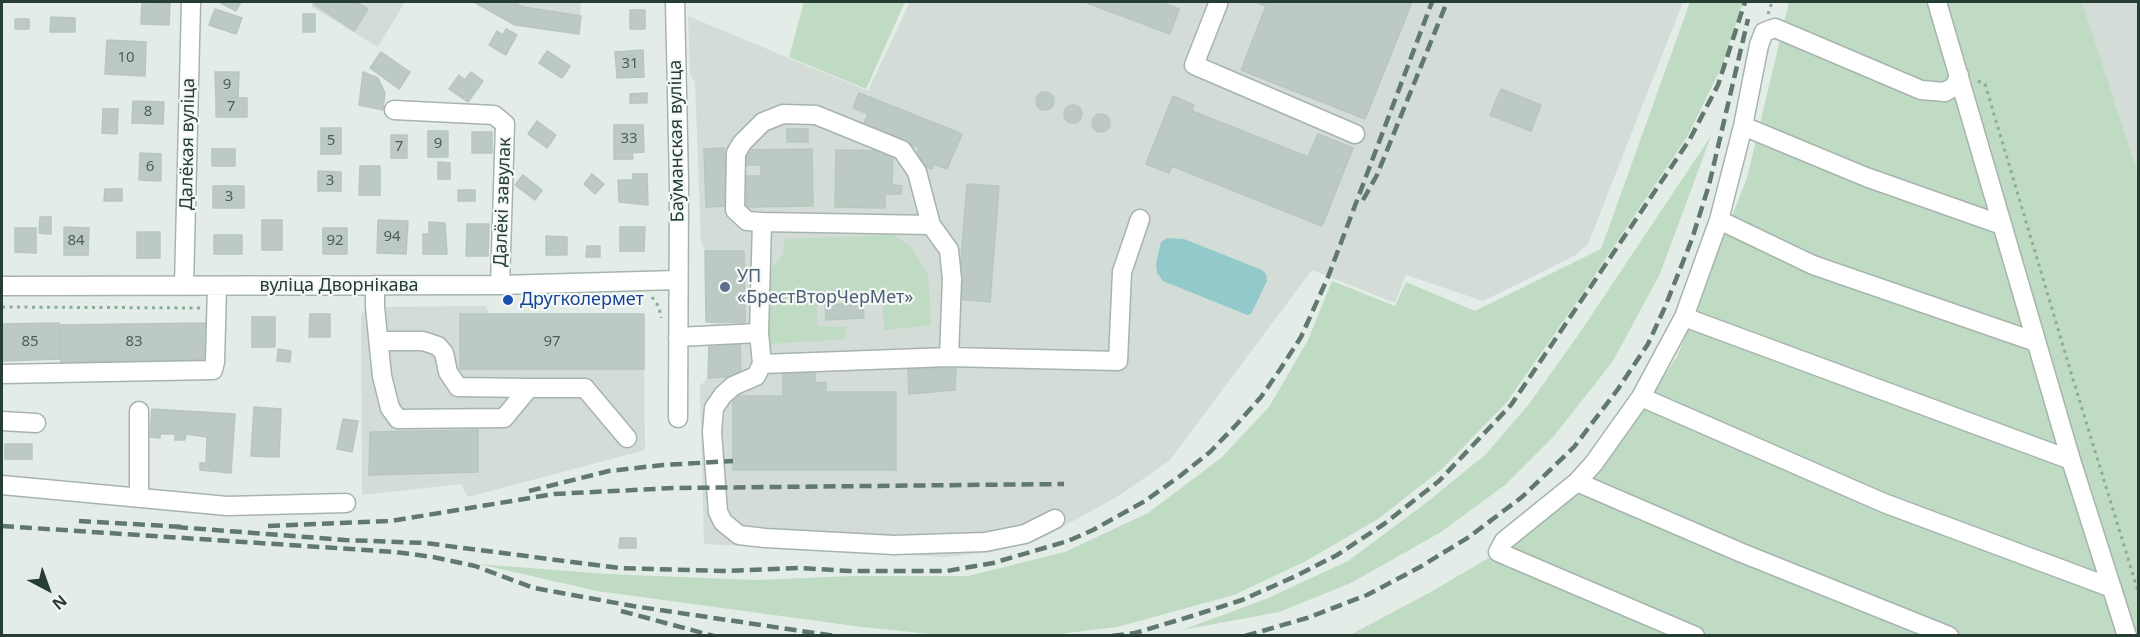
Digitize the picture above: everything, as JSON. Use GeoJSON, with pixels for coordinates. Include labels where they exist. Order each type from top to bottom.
{"type":"FeatureCollection","features":[{"type":"Feature","properties":{"kind":"street","name":"Далёкая вуліца"},"geometry":{"type":"LineString","coordinates":[[184,286],[191,2]]}},
{"type":"Feature","properties":{"kind":"street","name":"Баўманская вуліца"},"geometry":{"type":"LineString","coordinates":[[675,2],[679,184],[678,418]]}},
{"type":"Feature","properties":{"kind":"street"},"geometry":{"type":"LineString","coordinates":[[1217,2],[1194,65],[1355,134]]}},
{"type":"Feature","properties":{"kind":"street"},"geometry":{"type":"LineString","coordinates":[[1937,2],[2071,460],[2127,636]]}},
{"type":"Feature","properties":{"kind":"street"},"geometry":{"type":"LineString","coordinates":[[1695,636],[1498,552],[1504,541],[1577,482],[1594,463],[1641,397],[1684,316],[1719,220],[1743,126],[1759,45],[1764,32],[1775,28],[1922,90],[1945,92],[1955,86],[1959,75]]}},
{"type":"Feature","properties":{"kind":"street","name":"Далёкі завулак"},"geometry":{"type":"LineString","coordinates":[[394,110],[494,115],[505,124],[500,285]]}},
{"type":"Feature","properties":{"kind":"street"},"geometry":{"type":"LineString","coordinates":[[932,225],[747,221],[735,210],[736,153],[742,143],[763,122],[783,114],[816,115],[902,150],[917,172],[932,225],[949,250],[952,279],[949,357]]}},
{"type":"Feature","properties":{"kind":"street"},"geometry":{"type":"LineString","coordinates":[[1743,126],[1866,177],[2002,225]]}},
{"type":"Feature","properties":{"kind":"street"},"geometry":{"type":"LineString","coordinates":[[762,364],[949,357],[1118,361],[1122,272],[1140,219]]}},
{"type":"Feature","properties":{"kind":"street"},"geometry":{"type":"LineString","coordinates":[[1719,220],[1813,265],[2036,342]]}},
{"type":"Feature","properties":{"kind":"street"},"geometry":{"type":"LineString","coordinates":[[762,222],[759,333],[762,364],[756,376],[733,386],[714,408],[712,432],[718,512],[723,522],[739,535],[894,545],[985,542],[1025,534],[1055,519]]}},
{"type":"Feature","properties":{"kind":"street","name":"вуліца Дворнікава"},"geometry":{"type":"LineString","coordinates":[[2,286],[500,285],[677,280]]}},
{"type":"Feature","properties":{"kind":"street"},"geometry":{"type":"LineString","coordinates":[[375,285],[382,376],[390,408],[398,419],[504,418],[529,388]]}},
{"type":"Feature","properties":{"kind":"street"},"geometry":{"type":"LineString","coordinates":[[2,374],[213,370],[217,286]]}},
{"type":"Feature","properties":{"kind":"street"},"geometry":{"type":"LineString","coordinates":[[1684,316],[2071,460]]}},
{"type":"Feature","properties":{"kind":"street"},"geometry":{"type":"LineString","coordinates":[[678,337],[759,333]]}},
{"type":"Feature","properties":{"kind":"street"},"geometry":{"type":"LineString","coordinates":[[379,341],[423,341],[438,346],[444,353],[448,372],[458,387],[585,388],[627,438]]}},
{"type":"Feature","properties":{"kind":"street"},"geometry":{"type":"LineString","coordinates":[[1641,397],[1884,503],[2112,588]]}},
{"type":"Feature","properties":{"kind":"street"},"geometry":{"type":"LineString","coordinates":[[138,497],[139,411]]}},
{"type":"Feature","properties":{"kind":"street"},"geometry":{"type":"LineString","coordinates":[[2,421],[36,423]]}},
{"type":"Feature","properties":{"kind":"street"},"geometry":{"type":"LineString","coordinates":[[1577,482],[1742,553],[1950,636]]}},
{"type":"Feature","properties":{"kind":"street"},"geometry":{"type":"LineString","coordinates":[[2,485],[227,506],[346,502]]}},
{"type":"Feature","properties":{"kind":"path"},"geometry":{"type":"LineString","coordinates":[[1959,75],[1985,84],[2068,364],[2139,591]]}},
{"type":"Feature","properties":{"kind":"path"},"geometry":{"type":"LineString","coordinates":[[2,307],[216,308]]}},
{"type":"Feature","properties":{"kind":"shaded area"},"geometry":{"type":"Polygon","coordinates":[[[312,2],[405,2],[378,47],[312,7],[312,2]]]}},
{"type":"Feature","properties":{"kind":"shaded area"},"geometry":{"type":"Polygon","coordinates":[[[474,2],[581,2],[579,34],[515,25],[474,2]]]}},
{"type":"Feature","properties":{"kind":"shaded area"},"geometry":{"type":"Polygon","coordinates":[[[910,2],[1683,2],[1588,244],[1574,256],[1483,301],[1406,275],[1395,303],[1312,270],[1169,461],[1120,495],[1046,536],[992,552],[945,557],[704,544],[700,386],[708,378],[711,323],[706,322],[705,251],[701,242],[695,82],[690,75],[688,16],[868,91],[910,2]]]}},
{"type":"Feature","properties":{"kind":"shaded area"},"geometry":{"type":"Polygon","coordinates":[[[2082,2],[2138,2],[2138,173],[2082,2]]]}},
{"type":"Feature","properties":{"kind":"shaded area"},"geometry":{"type":"Polygon","coordinates":[[[486,306],[490,315],[644,314],[645,450],[468,497],[461,484],[362,495],[361,315],[367,307],[486,306]]]}},
{"type":"Feature","properties":{"kind":"green space"},"geometry":{"type":"Polygon","coordinates":[[[804,2],[905,2],[866,89],[789,57],[804,2]]]}},
{"type":"Feature","properties":{"kind":"green space"},"geometry":{"type":"Polygon","coordinates":[[[1690,2],[1743,2],[1722,66],[1687,137],[1507,402],[1442,469],[1378,519],[1306,561],[1234,595],[1117,627],[1042,636],[950,636],[862,627],[597,591],[479,564],[607,574],[756,580],[852,576],[968,576],[1065,552],[1148,513],[1221,458],[1269,407],[1308,340],[1332,281],[1395,306],[1406,282],[1475,311],[1601,249],[1690,2]]]}},
{"type":"Feature","properties":{"kind":"green space"},"geometry":{"type":"Polygon","coordinates":[[[1789,2],[2082,2],[2138,173],[2138,635],[1348,636],[1429,593],[1504,549],[1598,469],[1677,357],[1747,178],[1789,2]]]}},
{"type":"Feature","properties":{"kind":"green space"},"geometry":{"type":"Polygon","coordinates":[[[1711,136],[1660,274],[1613,361],[1554,436],[1505,485],[1441,532],[1351,583],[1279,612],[1182,630],[1266,599],[1348,561],[1426,503],[1486,454],[1529,404],[1579,334],[1711,136]]]}},
{"type":"Feature","properties":{"kind":"green space"},"geometry":{"type":"Polygon","coordinates":[[[894,235],[911,247],[928,275],[931,325],[884,330],[882,296],[817,298],[817,326],[846,327],[845,339],[770,344],[768,272],[783,255],[785,239],[894,235]]]}},
{"type":"Feature","properties":{"kind":"water"},"geometry":{"type":"Polygon","coordinates":[[[1167,238],[1184,239],[1262,270],[1266,274],[1267,281],[1251,314],[1247,315],[1163,281],[1157,273],[1156,263],[1161,242],[1167,238]]]}},
{"type":"Feature","properties":{"kind":"building"},"geometry":{"type":"Polygon","coordinates":[[[142,2],[170,3],[169,25],[141,24],[142,2]]]}},
{"type":"Feature","properties":{"kind":"building"},"geometry":{"type":"Polygon","coordinates":[[[219,2],[241,2],[236,11],[219,2]]]}},
{"type":"Feature","properties":{"kind":"building"},"geometry":{"type":"Polygon","coordinates":[[[316,2],[356,2],[368,9],[354,31],[314,4],[316,2]]]}},
{"type":"Feature","properties":{"kind":"building"},"geometry":{"type":"Polygon","coordinates":[[[474,2],[513,2],[523,7],[581,16],[579,34],[515,25],[474,2]]]}},
{"type":"Feature","properties":{"kind":"building"},"geometry":{"type":"Polygon","coordinates":[[[1085,2],[1160,2],[1179,9],[1170,34],[1085,2]]]}},
{"type":"Feature","properties":{"kind":"building"},"geometry":{"type":"Polygon","coordinates":[[[1256,2],[1412,2],[1365,119],[1241,70],[1266,6],[1256,2]]]}},
{"type":"Feature","properties":{"kind":"building"},"geometry":{"type":"Polygon","coordinates":[[[215,9],[242,18],[236,34],[209,25],[215,9]]]}},
{"type":"Feature","properties":{"kind":"building"},"geometry":{"type":"Polygon","coordinates":[[[630,10],[645,10],[645,29],[630,29],[630,10]]]}},
{"type":"Feature","properties":{"kind":"building"},"geometry":{"type":"Polygon","coordinates":[[[303,14],[315,14],[315,32],[303,32],[303,14]]]}},
{"type":"Feature","properties":{"kind":"building"},"geometry":{"type":"Polygon","coordinates":[[[51,17],[75,18],[75,32],[50,32],[51,17]]]}},
{"type":"Feature","properties":{"kind":"building"},"geometry":{"type":"Polygon","coordinates":[[[15,19],[29,19],[29,29],[15,29],[15,19]]]}},
{"type":"Feature","properties":{"kind":"building"},"geometry":{"type":"Polygon","coordinates":[[[506,29],[517,35],[506,55],[489,45],[497,31],[503,35],[506,29]]]}},
{"type":"Feature","properties":{"kind":"building"},"geometry":{"type":"Polygon","coordinates":[[[107,40],[146,42],[145,76],[105,74],[107,40]]]}},
{"type":"Feature","properties":{"kind":"building"},"geometry":{"type":"Polygon","coordinates":[[[643,50],[644,77],[617,78],[615,52],[643,50]]]}},
{"type":"Feature","properties":{"kind":"building"},"geometry":{"type":"Polygon","coordinates":[[[547,51],[570,66],[562,78],[539,63],[547,51]]]}},
{"type":"Feature","properties":{"kind":"building"},"geometry":{"type":"Polygon","coordinates":[[[381,52],[410,72],[399,89],[370,68],[381,52]]]}},
{"type":"Feature","properties":{"kind":"building"},"geometry":{"type":"Polygon","coordinates":[[[215,72],[239,72],[238,98],[216,98],[215,72]]]}},
{"type":"Feature","properties":{"kind":"building"},"geometry":{"type":"Polygon","coordinates":[[[363,72],[378,78],[385,93],[383,110],[359,105],[363,72]]]}},
{"type":"Feature","properties":{"kind":"building"},"geometry":{"type":"Polygon","coordinates":[[[471,72],[483,81],[468,102],[449,89],[459,75],[465,80],[471,72]]]}},
{"type":"Feature","properties":{"kind":"building"},"geometry":{"type":"Polygon","coordinates":[[[1501,89],[1541,105],[1531,131],[1490,115],[1501,89]]]}},
{"type":"Feature","properties":{"kind":"building"},"geometry":{"type":"Polygon","coordinates":[[[1041,92],[1049,92],[1054,97],[1052,108],[1041,110],[1036,105],[1036,97],[1041,92]]]}},
{"type":"Feature","properties":{"kind":"building"},"geometry":{"type":"Polygon","coordinates":[[[647,93],[647,103],[630,103],[630,94],[647,93]]]}},
{"type":"Feature","properties":{"kind":"building"},"geometry":{"type":"Polygon","coordinates":[[[859,93],[962,134],[947,169],[934,164],[932,169],[914,162],[919,148],[863,126],[868,114],[853,108],[859,93]]]}},
{"type":"Feature","properties":{"kind":"building"},"geometry":{"type":"Polygon","coordinates":[[[1173,96],[1194,105],[1192,111],[1308,157],[1318,134],[1353,148],[1322,226],[1172,166],[1169,173],[1146,164],[1173,96]]]}},
{"type":"Feature","properties":{"kind":"building"},"geometry":{"type":"Polygon","coordinates":[[[216,98],[247,98],[247,117],[216,117],[216,98]]]}},
{"type":"Feature","properties":{"kind":"building"},"geometry":{"type":"Polygon","coordinates":[[[133,101],[164,102],[163,124],[132,123],[133,101]]]}},
{"type":"Feature","properties":{"kind":"building"},"geometry":{"type":"Polygon","coordinates":[[[1069,105],[1077,105],[1082,110],[1080,121],[1069,123],[1064,118],[1064,110],[1069,105]]]}},
{"type":"Feature","properties":{"kind":"building"},"geometry":{"type":"Polygon","coordinates":[[[103,109],[118,109],[117,134],[102,133],[103,109]]]}},
{"type":"Feature","properties":{"kind":"building"},"geometry":{"type":"Polygon","coordinates":[[[1097,114],[1105,114],[1110,119],[1108,130],[1097,132],[1092,127],[1092,119],[1097,114]]]}},
{"type":"Feature","properties":{"kind":"building"},"geometry":{"type":"Polygon","coordinates":[[[537,121],[556,135],[547,148],[528,134],[537,121]]]}},
{"type":"Feature","properties":{"kind":"building"},"geometry":{"type":"Polygon","coordinates":[[[614,125],[643,125],[644,152],[632,153],[633,159],[614,159],[614,125]]]}},
{"type":"Feature","properties":{"kind":"building"},"geometry":{"type":"Polygon","coordinates":[[[321,128],[341,128],[341,154],[321,154],[321,128]]]}},
{"type":"Feature","properties":{"kind":"building"},"geometry":{"type":"Polygon","coordinates":[[[787,129],[808,129],[808,142],[787,142],[787,129]]]}},
{"type":"Feature","properties":{"kind":"building"},"geometry":{"type":"Polygon","coordinates":[[[428,131],[448,131],[448,157],[428,157],[428,131]]]}},
{"type":"Feature","properties":{"kind":"building"},"geometry":{"type":"Polygon","coordinates":[[[472,132],[492,132],[492,153],[472,153],[472,132]]]}},
{"type":"Feature","properties":{"kind":"building"},"geometry":{"type":"Polygon","coordinates":[[[391,135],[407,135],[407,158],[391,158],[391,135]]]}},
{"type":"Feature","properties":{"kind":"building"},"geometry":{"type":"Polygon","coordinates":[[[724,148],[727,206],[706,207],[704,149],[724,148]]]}},
{"type":"Feature","properties":{"kind":"building"},"geometry":{"type":"Polygon","coordinates":[[[212,149],[235,149],[235,166],[212,166],[212,149]]]}},
{"type":"Feature","properties":{"kind":"building"},"geometry":{"type":"Polygon","coordinates":[[[812,149],[813,206],[747,207],[746,176],[761,176],[761,165],[745,165],[745,150],[812,149]]]}},
{"type":"Feature","properties":{"kind":"building"},"geometry":{"type":"Polygon","coordinates":[[[836,150],[893,151],[892,185],[902,186],[901,194],[885,194],[885,208],[835,207],[836,150]]]}},
{"type":"Feature","properties":{"kind":"building"},"geometry":{"type":"Polygon","coordinates":[[[140,153],[161,154],[161,181],[139,180],[140,153]]]}},
{"type":"Feature","properties":{"kind":"building"},"geometry":{"type":"Polygon","coordinates":[[[438,162],[450,163],[450,179],[438,179],[438,162]]]}},
{"type":"Feature","properties":{"kind":"building"},"geometry":{"type":"Polygon","coordinates":[[[360,166],[380,166],[380,195],[359,195],[360,166]]]}},
{"type":"Feature","properties":{"kind":"building"},"geometry":{"type":"Polygon","coordinates":[[[318,171],[341,172],[341,191],[318,191],[318,171]]]}},
{"type":"Feature","properties":{"kind":"building"},"geometry":{"type":"Polygon","coordinates":[[[592,174],[604,184],[595,194],[584,184],[592,174]]]}},
{"type":"Feature","properties":{"kind":"building"},"geometry":{"type":"Polygon","coordinates":[[[633,174],[647,174],[648,205],[619,202],[618,180],[633,180],[633,174]]]}},
{"type":"Feature","properties":{"kind":"building"},"geometry":{"type":"Polygon","coordinates":[[[523,175],[542,190],[535,200],[515,185],[523,175]]]}},
{"type":"Feature","properties":{"kind":"building"},"geometry":{"type":"Polygon","coordinates":[[[967,184],[999,186],[990,302],[958,299],[967,184]]]}},
{"type":"Feature","properties":{"kind":"building"},"geometry":{"type":"Polygon","coordinates":[[[213,186],[244,186],[244,208],[213,208],[213,186]]]}},
{"type":"Feature","properties":{"kind":"building"},"geometry":{"type":"Polygon","coordinates":[[[105,189],[122,189],[122,201],[104,201],[105,189]]]}},
{"type":"Feature","properties":{"kind":"building"},"geometry":{"type":"Polygon","coordinates":[[[458,190],[475,190],[475,201],[458,201],[458,190]]]}},
{"type":"Feature","properties":{"kind":"building"},"geometry":{"type":"Polygon","coordinates":[[[40,217],[51,217],[51,234],[39,233],[40,217]]]}},
{"type":"Feature","properties":{"kind":"building"},"geometry":{"type":"Polygon","coordinates":[[[262,220],[282,220],[282,250],[262,250],[262,220]]]}},
{"type":"Feature","properties":{"kind":"building"},"geometry":{"type":"Polygon","coordinates":[[[378,220],[408,221],[406,254],[377,253],[378,220]]]}},
{"type":"Feature","properties":{"kind":"building"},"geometry":{"type":"Polygon","coordinates":[[[429,222],[445,223],[447,254],[423,254],[423,234],[429,234],[429,222]]]}},
{"type":"Feature","properties":{"kind":"building"},"geometry":{"type":"Polygon","coordinates":[[[467,224],[489,224],[488,256],[466,256],[467,224]]]}},
{"type":"Feature","properties":{"kind":"building"},"geometry":{"type":"Polygon","coordinates":[[[64,227],[89,228],[88,255],[64,255],[64,227]]]}},
{"type":"Feature","properties":{"kind":"building"},"geometry":{"type":"Polygon","coordinates":[[[620,227],[645,227],[644,251],[620,251],[620,227]]]}},
{"type":"Feature","properties":{"kind":"building"},"geometry":{"type":"Polygon","coordinates":[[[15,228],[36,228],[36,253],[15,252],[15,228]]]}},
{"type":"Feature","properties":{"kind":"building"},"geometry":{"type":"Polygon","coordinates":[[[323,228],[347,228],[347,254],[323,254],[323,228]]]}},
{"type":"Feature","properties":{"kind":"building"},"geometry":{"type":"Polygon","coordinates":[[[137,232],[160,232],[160,258],[137,258],[137,232]]]}},
{"type":"Feature","properties":{"kind":"building"},"geometry":{"type":"Polygon","coordinates":[[[214,235],[242,235],[242,254],[214,254],[214,235]]]}},
{"type":"Feature","properties":{"kind":"building"},"geometry":{"type":"Polygon","coordinates":[[[546,236],[567,237],[567,255],[546,255],[546,236]]]}},
{"type":"Feature","properties":{"kind":"building"},"geometry":{"type":"Polygon","coordinates":[[[587,246],[600,246],[600,257],[586,257],[587,246]]]}},
{"type":"Feature","properties":{"kind":"building","name":"УП «БрестВторЧерМет»"},"geometry":{"type":"Polygon","coordinates":[[[705,251],[744,251],[745,322],[706,322],[705,251]]]}},
{"type":"Feature","properties":{"kind":"building"},"geometry":{"type":"Polygon","coordinates":[[[863,303],[864,318],[826,320],[825,305],[863,303]]]}},
{"type":"Feature","properties":{"kind":"building"},"geometry":{"type":"Polygon","coordinates":[[[310,314],[330,314],[330,337],[309,337],[310,314]]]}},
{"type":"Feature","properties":{"kind":"building"},"geometry":{"type":"Polygon","coordinates":[[[460,314],[644,314],[644,369],[460,369],[460,314]]]}},
{"type":"Feature","properties":{"kind":"building"},"geometry":{"type":"Polygon","coordinates":[[[252,317],[275,317],[275,347],[252,347],[252,317]]]}},
{"type":"Feature","properties":{"kind":"building"},"geometry":{"type":"Polygon","coordinates":[[[59,323],[60,359],[2,361],[2,324],[59,323]]]}},
{"type":"Feature","properties":{"kind":"building"},"geometry":{"type":"Polygon","coordinates":[[[206,323],[207,360],[61,362],[60,325],[206,323]]]}},
{"type":"Feature","properties":{"kind":"building"},"geometry":{"type":"Polygon","coordinates":[[[709,341],[740,341],[741,376],[708,378],[709,341]]]}},
{"type":"Feature","properties":{"kind":"building"},"geometry":{"type":"Polygon","coordinates":[[[278,349],[291,351],[290,362],[277,361],[278,349]]]}},
{"type":"Feature","properties":{"kind":"building"},"geometry":{"type":"Polygon","coordinates":[[[908,369],[956,369],[955,390],[909,394],[908,369]]]}},
{"type":"Feature","properties":{"kind":"building"},"geometry":{"type":"Polygon","coordinates":[[[783,370],[815,370],[815,383],[826,382],[826,392],[896,392],[896,470],[733,470],[733,396],[783,396],[783,370]]]}},
{"type":"Feature","properties":{"kind":"building"},"geometry":{"type":"Polygon","coordinates":[[[254,407],[281,409],[279,457],[251,456],[254,407]]]}},
{"type":"Feature","properties":{"kind":"building"},"geometry":{"type":"Polygon","coordinates":[[[152,409],[235,414],[231,473],[200,470],[200,463],[206,463],[207,437],[186,434],[185,440],[175,440],[175,434],[160,434],[160,438],[150,437],[152,409]]]}},
{"type":"Feature","properties":{"kind":"building"},"geometry":{"type":"Polygon","coordinates":[[[343,419],[358,421],[352,452],[337,449],[343,419]]]}},
{"type":"Feature","properties":{"kind":"building"},"geometry":{"type":"Polygon","coordinates":[[[478,430],[478,472],[369,475],[370,432],[478,430]]]}},
{"type":"Feature","properties":{"kind":"building"},"geometry":{"type":"Polygon","coordinates":[[[5,444],[32,444],[32,459],[5,459],[5,444]]]}},
{"type":"Feature","properties":{"kind":"building"},"geometry":{"type":"Polygon","coordinates":[[[620,538],[636,538],[636,548],[619,548],[620,538]]]}},
{"type":"Feature","properties":{"kind":"railway"},"geometry":{"type":"LineString","coordinates":[[176,527],[345,540],[425,543],[619,568],[727,571],[799,568],[850,571],[947,571],[993,563],[1068,541],[1145,501],[1210,452],[1261,397],[1281,368],[1301,337],[1328,277],[1432,2]]}},
{"type":"Feature","properties":{"kind":"railway"},"geometry":{"type":"LineString","coordinates":[[1363,200],[1377,175],[1447,2]]}},
{"type":"Feature","properties":{"kind":"railway"},"geometry":{"type":"LineString","coordinates":[[1112,636],[1135,633],[1242,600],[1296,576],[1337,555],[1384,524],[1439,481],[1511,405],[1690,139],[1718,85],[1745,2]]}},
{"type":"Feature","properties":{"kind":"railway"},"geometry":{"type":"LineString","coordinates":[[1245,636],[1307,618],[1367,595],[1420,567],[1469,537],[1522,497],[1574,447],[1618,389],[1648,344],[1665,307],[1692,239],[1709,185],[1748,19]]}},
{"type":"Feature","properties":{"kind":"railway"},"geometry":{"type":"LineString","coordinates":[[529,491],[609,471],[733,461]]}},
{"type":"Feature","properties":{"kind":"railway"},"geometry":{"type":"LineString","coordinates":[[268,526],[391,521],[554,494],[673,488],[1064,484]]}},
{"type":"Feature","properties":{"kind":"railway"},"geometry":{"type":"LineString","coordinates":[[79,521],[184,527]]}},
{"type":"Feature","properties":{"kind":"railway"},"geometry":{"type":"LineString","coordinates":[[2,526],[396,552],[475,566],[534,588],[633,606],[835,636]]}},
{"type":"Feature","properties":{"kind":"railway"},"geometry":{"type":"LineString","coordinates":[[621,611],[714,636]]}},
{"type":"Feature","properties":{"kind":"place","name":"УП «БрестВторЧерМет»"},"geometry":{"type":"Point","coordinates":[725,287]}},
{"type":"Feature","properties":{"kind":"place","name":"Другколермет"},"geometry":{"type":"Point","coordinates":[508,300]}}]}
